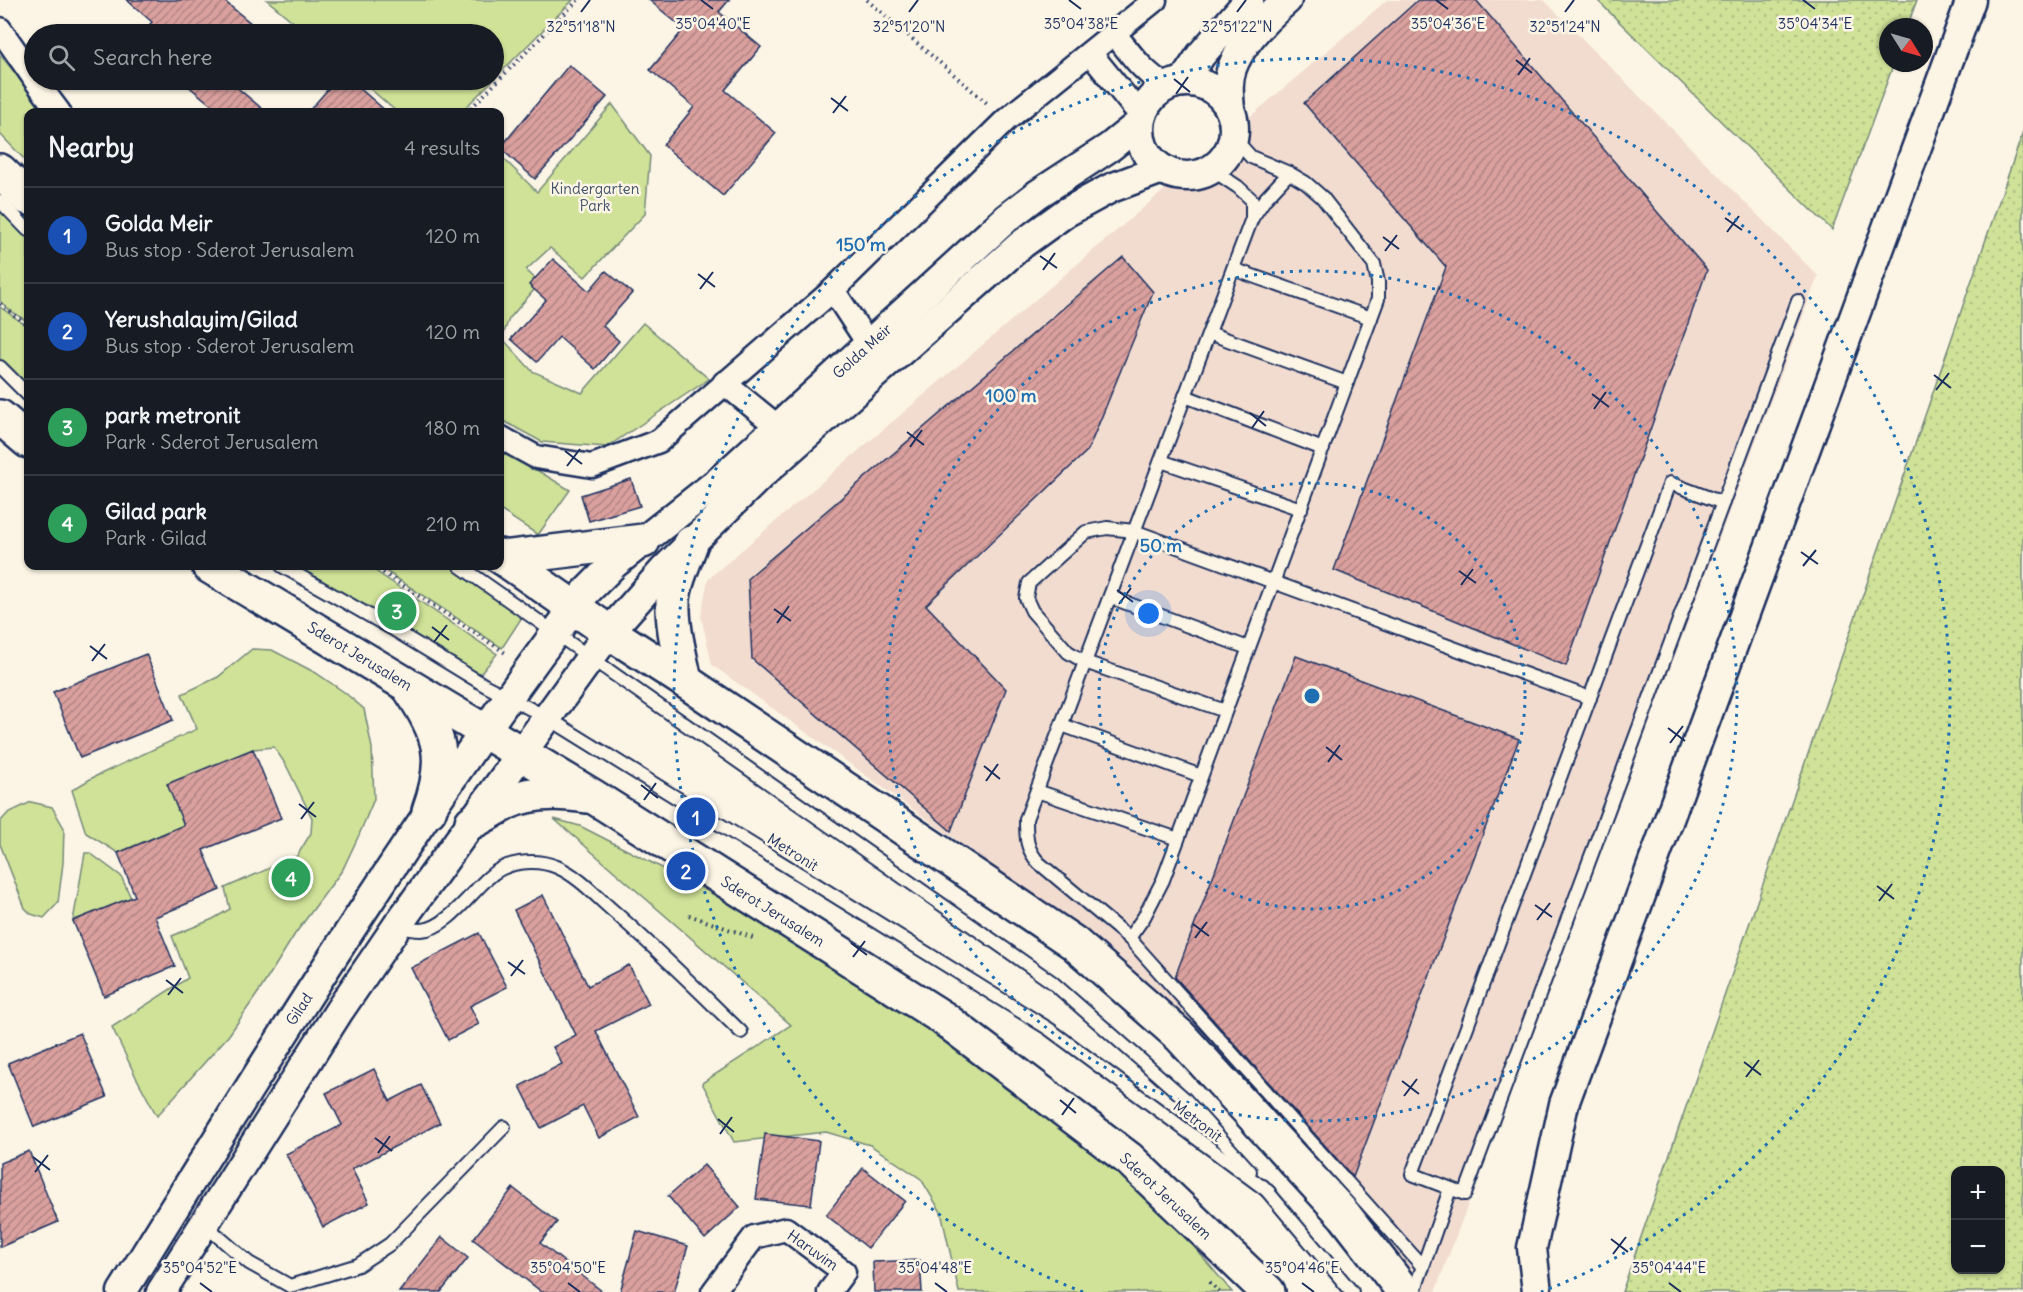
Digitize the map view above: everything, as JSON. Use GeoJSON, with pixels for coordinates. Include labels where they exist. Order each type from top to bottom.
{"type":"FeatureCollection","features":[{"type":"Feature","properties":{"kind":"main road"},"geometry":{"type":"LineString","coordinates":[[0,171],[24,194]]}},
{"type":"Feature","properties":{"kind":"main road"},"geometry":{"type":"LineString","coordinates":[[0,417],[24,438]]}},
{"type":"Feature","properties":{"kind":"main road"},"geometry":{"type":"LineString","coordinates":[[504,557],[643,541]]}},
{"type":"Feature","properties":{"kind":"main road"},"geometry":{"type":"LineString","coordinates":[[685,681],[674,628],[673,601],[675,588],[691,543]]}},
{"type":"Feature","properties":{"kind":"main road"},"geometry":{"type":"LineString","coordinates":[[504,559],[1074,944],[1180,1036],[1345,1216],[1413,1280]]}},
{"type":"Feature","properties":{"kind":"main road","name":"Sderot Jerusalem"},"geometry":{"type":"LineString","coordinates":[[216,570],[594,797],[943,1018],[1129,1159],[1268,1292]]}},
{"type":"Feature","properties":{"kind":"main road"},"geometry":{"type":"LineString","coordinates":[[407,685],[425,712],[434,730],[439,748],[440,769],[437,790],[429,811]]}},
{"type":"Feature","properties":{"kind":"main road"},"geometry":{"type":"LineString","coordinates":[[472,822],[508,802],[529,795],[572,794],[594,797]]}},
{"type":"Feature","properties":{"kind":"street"},"geometry":{"type":"LineString","coordinates":[[504,439],[536,457],[592,466],[659,441],[833,290],[1006,120],[1155,0]]}},
{"type":"Feature","properties":{"kind":"street"},"geometry":{"type":"LineString","coordinates":[[1249,0],[1175,84],[1154,95],[1144,108],[1141,120],[1141,139],[1145,151],[1162,169],[1186,176],[1211,170],[1221,161],[1229,150],[1232,124],[1229,85],[1232,68],[1244,46],[1266,18],[1287,0]]}},
{"type":"Feature","properties":{"kind":"street"},"geometry":{"type":"LineString","coordinates":[[1537,1292],[1532,1248],[1564,1104],[1971,0]]}},
{"type":"Feature","properties":{"kind":"street"},"geometry":{"type":"LineString","coordinates":[[0,29],[24,63]]}},
{"type":"Feature","properties":{"kind":"street"},"geometry":{"type":"LineString","coordinates":[[1114,33],[1153,79],[1175,84],[1199,82],[1214,89],[1223,98],[1232,124]]}},
{"type":"Feature","properties":{"kind":"street"},"geometry":{"type":"LineString","coordinates":[[1090,53],[1141,120]]}},
{"type":"Feature","properties":{"kind":"street"},"geometry":{"type":"LineString","coordinates":[[43,90],[56,108]]}},
{"type":"Feature","properties":{"kind":"street","name":"Golda Meir"},"geometry":{"type":"LineString","coordinates":[[485,732],[586,592],[614,564],[710,489],[1007,218],[1038,194],[1110,147],[1141,120]]}},
{"type":"Feature","properties":{"kind":"street","name":"Golda Meir"},"geometry":{"type":"LineString","coordinates":[[522,754],[609,632],[664,570],[761,475],[1022,244],[1065,213],[1111,188],[1162,169]]}},
{"type":"Feature","properties":{"kind":"street"},"geometry":{"type":"LineString","coordinates":[[833,290],[869,345]]}},
{"type":"Feature","properties":{"kind":"street"},"geometry":{"type":"LineString","coordinates":[[724,383],[778,427]]}},
{"type":"Feature","properties":{"kind":"street","name":"Gilad"},"geometry":{"type":"LineString","coordinates":[[122,1292],[284,1032],[429,811],[485,732]]}},
{"type":"Feature","properties":{"kind":"street"},"geometry":{"type":"LineString","coordinates":[[161,1292],[339,1011],[397,926],[522,754]]}},
{"type":"Feature","properties":{"kind":"street","name":"Haruvim"},"geometry":{"type":"LineString","coordinates":[[713,1292],[754,1237],[786,1229],[844,1272],[829,1292]]}},
{"type":"Feature","properties":{"kind":"lane"},"geometry":{"type":"LineString","coordinates":[[1129,938],[1156,896],[1378,299],[1378,282],[1374,264],[1322,197],[1306,183],[1289,173],[1251,157],[1232,124]]}},
{"type":"Feature","properties":{"kind":"lane"},"geometry":{"type":"LineString","coordinates":[[1289,173],[1265,199],[1252,218],[1026,819],[1026,842],[1030,853],[1129,938],[1413,1280]]}},
{"type":"Feature","properties":{"kind":"lane"},"geometry":{"type":"LineString","coordinates":[[1198,174],[1220,175],[1238,187],[1252,200],[1252,218]]}},
{"type":"Feature","properties":{"kind":"lane"},"geometry":{"type":"LineString","coordinates":[[0,201],[24,226]]}},
{"type":"Feature","properties":{"kind":"lane"},"geometry":{"type":"LineString","coordinates":[[1233,269],[1371,318]]}},
{"type":"Feature","properties":{"kind":"lane"},"geometry":{"type":"LineString","coordinates":[[1723,503],[1670,483],[1412,1174],[1465,1194],[1723,503],[1798,301]]}},
{"type":"Feature","properties":{"kind":"lane"},"geometry":{"type":"LineString","coordinates":[[1209,333],[1347,383]]}},
{"type":"Feature","properties":{"kind":"lane"},"geometry":{"type":"LineString","coordinates":[[0,367],[24,391]]}},
{"type":"Feature","properties":{"kind":"lane"},"geometry":{"type":"LineString","coordinates":[[1185,396],[1323,449]]}},
{"type":"Feature","properties":{"kind":"lane"},"geometry":{"type":"LineString","coordinates":[[1161,461],[1300,509]]}},
{"type":"Feature","properties":{"kind":"lane"},"geometry":{"type":"LineString","coordinates":[[1225,711],[1085,662],[1068,652],[1032,611],[1026,598],[1029,583],[1086,532],[1107,528],[1134,531],[1590,698]]}},
{"type":"Feature","properties":{"kind":"lane","name":"Metronit"},"geometry":{"type":"LineString","coordinates":[[289,570],[486,686],[548,718],[1049,1029],[1269,1192]]}},
{"type":"Feature","properties":{"kind":"lane","name":"Metronit"},"geometry":{"type":"LineString","coordinates":[[466,570],[1052,982],[1184,1098],[1269,1192],[1352,1292]]}},
{"type":"Feature","properties":{"kind":"lane"},"geometry":{"type":"LineString","coordinates":[[1110,597],[1248,648]]}},
{"type":"Feature","properties":{"kind":"lane"},"geometry":{"type":"LineString","coordinates":[[1062,725],[1202,776]]}},
{"type":"Feature","properties":{"kind":"lane"},"geometry":{"type":"LineString","coordinates":[[1037,791],[1178,839]]}},
{"type":"Feature","properties":{"kind":"lane"},"geometry":{"type":"LineString","coordinates":[[397,926],[422,930],[436,925],[456,913],[473,891],[494,872],[515,864],[535,862],[556,867],[577,879],[631,926],[741,1032]]}},
{"type":"Feature","properties":{"kind":"lane"},"geometry":{"type":"LineString","coordinates":[[205,1225],[249,1263],[290,1286],[326,1276],[358,1265],[390,1244],[504,1127]]}},
{"type":"Feature","properties":{"kind":"lane"},"geometry":{"type":"LineString","coordinates":[[1414,1292],[1413,1280],[1450,1189]]}},
{"type":"Feature","properties":{"kind":"path"},"geometry":{"type":"LineString","coordinates":[[504,75],[578,0]]}},
{"type":"Feature","properties":{"kind":"path"},"geometry":{"type":"LineString","coordinates":[[867,0],[1006,120]]}},
{"type":"Feature","properties":{"kind":"path"},"geometry":{"type":"LineString","coordinates":[[471,108],[489,90]]}},
{"type":"Feature","properties":{"kind":"path"},"geometry":{"type":"LineString","coordinates":[[0,304],[24,322]]}},
{"type":"Feature","properties":{"kind":"path"},"geometry":{"type":"LineString","coordinates":[[379,570],[511,656]]}},
{"type":"Feature","properties":{"kind":"shaded area"},"geometry":{"type":"Polygon","coordinates":[[[1387,0],[1544,0],[1818,276],[1435,1292],[1416,1292],[1095,940],[712,665],[701,616],[708,579],[1387,0]]]}},
{"type":"Feature","properties":{"kind":"green space"},"geometry":{"type":"Polygon","coordinates":[[[267,0],[573,0],[504,69],[504,24],[296,24],[267,0]]]}},
{"type":"Feature","properties":{"kind":"green space"},"geometry":{"type":"Polygon","coordinates":[[[1597,0],[1917,0],[1910,18],[1879,18],[1879,72],[1891,72],[1832,230],[1597,0]]]}},
{"type":"Feature","properties":{"kind":"green space"},"geometry":{"type":"Polygon","coordinates":[[[0,55],[24,83],[24,90],[30,90],[46,108],[24,108],[24,159],[0,134],[0,55]]]}},
{"type":"Feature","properties":{"kind":"green space"},"geometry":{"type":"Polygon","coordinates":[[[372,90],[483,90],[465,108],[392,108],[372,90]]]}},
{"type":"Feature","properties":{"kind":"green space","name":"Kindergarten Park"},"geometry":{"type":"Polygon","coordinates":[[[612,104],[650,156],[645,214],[585,277],[550,248],[526,270],[540,283],[509,319],[504,333],[504,159],[537,192],[612,104]]]}},
{"type":"Feature","properties":{"kind":"green space"},"geometry":{"type":"Polygon","coordinates":[[[2023,132],[2023,1292],[1622,1292],[2023,132]]]}},
{"type":"Feature","properties":{"kind":"green space"},"geometry":{"type":"Polygon","coordinates":[[[0,201],[24,226],[24,319],[0,301],[0,201]]]}},
{"type":"Feature","properties":{"kind":"green space"},"geometry":{"type":"Polygon","coordinates":[[[0,307],[24,324],[24,391],[0,367],[0,307]]]}},
{"type":"Feature","properties":{"kind":"green space","name":"Kindergarten Park"},"geometry":{"type":"Polygon","coordinates":[[[643,323],[709,379],[607,447],[542,442],[504,421],[504,340],[532,371],[582,393],[643,323]]]}},
{"type":"Feature","properties":{"kind":"green space"},"geometry":{"type":"Polygon","coordinates":[[[504,450],[570,490],[538,535],[504,513],[504,450]]]}},
{"type":"Feature","properties":{"kind":"green space"},"geometry":{"type":"Polygon","coordinates":[[[289,570],[374,570],[497,654],[476,679],[289,570]]]}},
{"type":"Feature","properties":{"kind":"green space"},"geometry":{"type":"Polygon","coordinates":[[[384,570],[468,570],[526,611],[502,648],[384,570]]]}},
{"type":"Feature","properties":{"kind":"green space"},"geometry":{"type":"Polygon","coordinates":[[[252,649],[272,650],[316,673],[364,709],[372,748],[374,799],[343,869],[295,934],[229,1035],[157,1116],[112,1027],[188,978],[172,936],[213,919],[230,909],[225,888],[297,856],[311,833],[312,818],[286,765],[274,747],[253,749],[168,784],[184,825],[118,853],[86,833],[72,790],[92,778],[197,729],[182,694],[218,677],[252,649]]]}},
{"type":"Feature","properties":{"kind":"green space"},"geometry":{"type":"Polygon","coordinates":[[[31,802],[52,807],[64,828],[58,903],[44,918],[31,914],[25,908],[0,844],[0,822],[8,813],[31,802]]]}},
{"type":"Feature","properties":{"kind":"green space"},"geometry":{"type":"Polygon","coordinates":[[[554,819],[580,826],[754,915],[948,1033],[1065,1121],[1164,1211],[1232,1292],[959,1292],[941,1212],[921,1179],[870,1145],[826,1132],[734,1142],[702,1083],[791,1025],[554,819]]]}},
{"type":"Feature","properties":{"kind":"green space"},"geometry":{"type":"Polygon","coordinates":[[[85,853],[90,853],[121,876],[131,898],[73,921],[85,853]]]}},
{"type":"Feature","properties":{"kind":"building"},"geometry":{"type":"Polygon","coordinates":[[[127,0],[223,0],[252,24],[150,24],[152,22],[127,0]]]}},
{"type":"Feature","properties":{"kind":"building"},"geometry":{"type":"Polygon","coordinates":[[[649,0],[729,0],[719,12],[761,47],[725,90],[776,133],[723,196],[663,145],[694,107],[650,70],[684,29],[649,0]]]}},
{"type":"Feature","properties":{"kind":"building"},"geometry":{"type":"Polygon","coordinates":[[[1418,0],[1476,0],[1707,270],[1566,666],[1334,570],[1446,267],[1304,103],[1418,0]]]}},
{"type":"Feature","properties":{"kind":"building"},"geometry":{"type":"Polygon","coordinates":[[[569,65],[607,97],[535,179],[504,152],[504,143],[569,65]]]}},
{"type":"Feature","properties":{"kind":"building"},"geometry":{"type":"Polygon","coordinates":[[[193,90],[240,90],[261,108],[215,108],[193,90]]]}},
{"type":"Feature","properties":{"kind":"building"},"geometry":{"type":"Polygon","coordinates":[[[327,90],[362,90],[382,108],[312,108],[327,90]]]}},
{"type":"Feature","properties":{"kind":"building"},"geometry":{"type":"Polygon","coordinates":[[[1123,257],[1153,292],[1088,450],[926,605],[1006,689],[951,831],[752,659],[748,578],[1123,257]]]}},
{"type":"Feature","properties":{"kind":"building"},"geometry":{"type":"Polygon","coordinates":[[[553,259],[589,291],[606,271],[632,293],[603,326],[619,341],[595,369],[559,337],[537,362],[511,339],[546,300],[529,285],[553,259]]]}},
{"type":"Feature","properties":{"kind":"building"},"geometry":{"type":"Polygon","coordinates":[[[631,479],[640,506],[589,521],[581,495],[631,479]]]}},
{"type":"Feature","properties":{"kind":"building"},"geometry":{"type":"Polygon","coordinates":[[[146,654],[173,720],[80,758],[53,692],[146,654]]]}},
{"type":"Feature","properties":{"kind":"building"},"geometry":{"type":"Polygon","coordinates":[[[1296,656],[1519,739],[1353,1177],[1175,977],[1296,656]]]}},
{"type":"Feature","properties":{"kind":"building"},"geometry":{"type":"Polygon","coordinates":[[[253,749],[281,818],[203,850],[220,890],[155,917],[175,966],[104,996],[73,921],[135,896],[118,853],[184,825],[167,784],[253,749]]]}},
{"type":"Feature","properties":{"kind":"building"},"geometry":{"type":"Polygon","coordinates":[[[543,895],[588,986],[629,965],[649,1004],[596,1031],[639,1117],[599,1138],[583,1106],[541,1128],[520,1086],[562,1064],[553,1047],[576,1035],[514,910],[543,895]]]}},
{"type":"Feature","properties":{"kind":"building"},"geometry":{"type":"Polygon","coordinates":[[[479,933],[507,987],[470,1006],[479,1024],[448,1040],[411,968],[479,933]]]}},
{"type":"Feature","properties":{"kind":"building"},"geometry":{"type":"Polygon","coordinates":[[[80,1033],[107,1097],[34,1127],[8,1063],[80,1033]]]}},
{"type":"Feature","properties":{"kind":"building"},"geometry":{"type":"Polygon","coordinates":[[[374,1069],[390,1101],[421,1085],[440,1123],[352,1169],[369,1203],[323,1227],[286,1154],[342,1125],[326,1093],[374,1069]]]}},
{"type":"Feature","properties":{"kind":"building"},"geometry":{"type":"Polygon","coordinates":[[[765,1134],[819,1141],[811,1205],[756,1199],[765,1134]]]}},
{"type":"Feature","properties":{"kind":"building"},"geometry":{"type":"Polygon","coordinates":[[[29,1151],[58,1222],[0,1247],[0,1163],[29,1151]]]}},
{"type":"Feature","properties":{"kind":"building"},"geometry":{"type":"Polygon","coordinates":[[[704,1165],[740,1207],[705,1239],[668,1196],[704,1165]]]}},
{"type":"Feature","properties":{"kind":"building"},"geometry":{"type":"Polygon","coordinates":[[[863,1168],[905,1201],[868,1248],[826,1215],[863,1168]]]}},
{"type":"Feature","properties":{"kind":"building"},"geometry":{"type":"Polygon","coordinates":[[[513,1188],[557,1222],[540,1243],[603,1292],[542,1292],[473,1239],[513,1188]]]}},
{"type":"Feature","properties":{"kind":"building"},"geometry":{"type":"Polygon","coordinates":[[[637,1231],[688,1246],[674,1292],[620,1292],[637,1231]]]}},
{"type":"Feature","properties":{"kind":"building"},"geometry":{"type":"Polygon","coordinates":[[[442,1237],[468,1258],[441,1292],[399,1292],[442,1237]]]}},
{"type":"Feature","properties":{"kind":"building"},"geometry":{"type":"Polygon","coordinates":[[[920,1260],[922,1292],[874,1292],[873,1262],[920,1260]]]}},
{"type":"Feature","properties":{"kind":"place","name":"park metronit"},"geometry":{"type":"Point","coordinates":[397,611]}},
{"type":"Feature","properties":{"kind":"place","name":"Golda Meir"},"geometry":{"type":"Point","coordinates":[696,817]}},
{"type":"Feature","properties":{"kind":"place","name":"Yerushalayim/Gilad"},"geometry":{"type":"Point","coordinates":[686,871]}},
{"type":"Feature","properties":{"kind":"place","name":"Gilad park"},"geometry":{"type":"Point","coordinates":[291,878]}}]}
